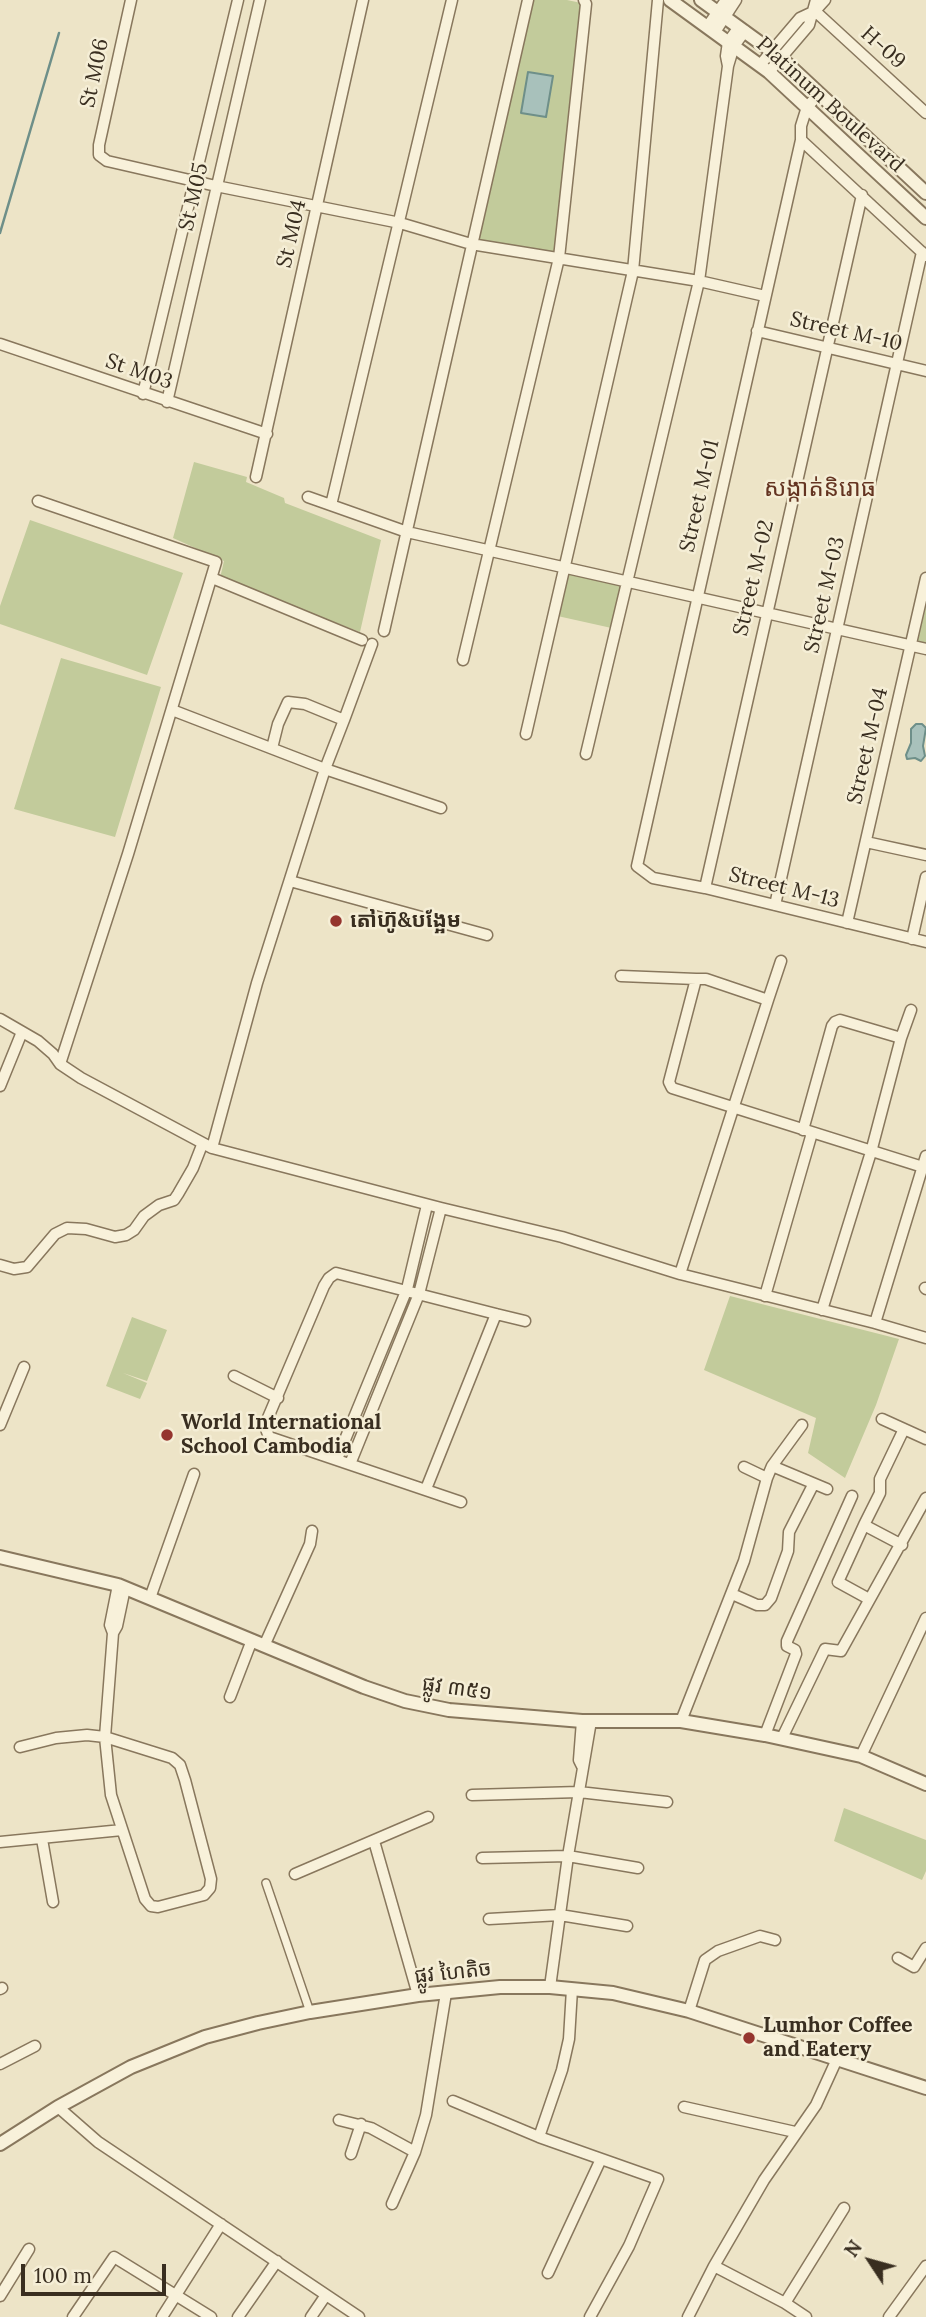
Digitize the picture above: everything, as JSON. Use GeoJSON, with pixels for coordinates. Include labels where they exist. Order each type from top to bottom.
{"type":"FeatureCollection","features":[{"type":"Feature","properties":{"kind":"street","name":"St M06"},"geometry":{"type":"LineString","coordinates":[[131,0],[99,155],[107,161],[194,181]]}},
{"type":"Feature","properties":{"kind":"street","name":"St M05"},"geometry":{"type":"LineString","coordinates":[[143,394],[238,0]]}},
{"type":"Feature","properties":{"kind":"street","name":"St M05"},"geometry":{"type":"LineString","coordinates":[[167,402],[260,0]]}},
{"type":"Feature","properties":{"kind":"street","name":"St M04"},"geometry":{"type":"LineString","coordinates":[[256,477],[363,0]]}},
{"type":"Feature","properties":{"kind":"street"},"geometry":{"type":"LineString","coordinates":[[331,505],[452,0]]}},
{"type":"Feature","properties":{"kind":"street"},"geometry":{"type":"LineString","coordinates":[[384,631],[528,0]]}},
{"type":"Feature","properties":{"kind":"street"},"geometry":{"type":"LineString","coordinates":[[463,660],[559,258],[586,4],[584,0]]}},
{"type":"Feature","properties":{"kind":"street"},"geometry":{"type":"LineString","coordinates":[[526,734],[634,271],[661,0]]}},
{"type":"Feature","properties":{"kind":"street","name":"Platinum Boulevard"},"geometry":{"type":"LineString","coordinates":[[670,0],[764,68],[926,218]]}},
{"type":"Feature","properties":{"kind":"street","name":"Platinum Boulevard"},"geometry":{"type":"LineString","coordinates":[[701,0],[776,54],[926,194]]}},
{"type":"Feature","properties":{"kind":"street"},"geometry":{"type":"LineString","coordinates":[[722,15],[726,0]]}},
{"type":"Feature","properties":{"kind":"street"},"geometry":{"type":"LineString","coordinates":[[711,30],[736,0]]}},
{"type":"Feature","properties":{"kind":"street"},"geometry":{"type":"LineString","coordinates":[[764,68],[809,25],[815,6],[825,0]]}},
{"type":"Feature","properties":{"kind":"street","name":"H-09"},"geometry":{"type":"LineString","coordinates":[[815,6],[924,107]]}},
{"type":"Feature","properties":{"kind":"street"},"geometry":{"type":"LineString","coordinates":[[586,754],[699,281],[728,66],[726,56],[742,29]]}},
{"type":"Feature","properties":{"kind":"street"},"geometry":{"type":"LineString","coordinates":[[809,109],[822,96]]}},
{"type":"Feature","properties":{"kind":"street","name":"Street M-01"},"geometry":{"type":"LineString","coordinates":[[637,866],[801,138],[801,127],[809,109]]}},
{"type":"Feature","properties":{"kind":"street"},"geometry":{"type":"LineString","coordinates":[[801,138],[924,254]]}},
{"type":"Feature","properties":{"kind":"street"},"geometry":{"type":"LineString","coordinates":[[194,181],[400,223],[471,244],[699,281],[765,296]]}},
{"type":"Feature","properties":{"kind":"street","name":"Street M-02"},"geometry":{"type":"LineString","coordinates":[[705,888],[765,612],[862,195]]}},
{"type":"Feature","properties":{"kind":"street","name":"Street M-03"},"geometry":{"type":"LineString","coordinates":[[775,905],[896,364],[924,254]]}},
{"type":"Feature","properties":{"kind":"street","name":"Street M-10"},"geometry":{"type":"LineString","coordinates":[[757,331],[926,371]]}},
{"type":"Feature","properties":{"kind":"street","name":"St M03"},"geometry":{"type":"LineString","coordinates":[[0,344],[267,435]]}},
{"type":"Feature","properties":{"kind":"street"},"geometry":{"type":"LineString","coordinates":[[308,497],[407,532],[926,649]]}},
{"type":"Feature","properties":{"kind":"street"},"geometry":{"type":"LineString","coordinates":[[38,501],[216,562],[107,923],[60,1064]]}},
{"type":"Feature","properties":{"kind":"street"},"geometry":{"type":"LineString","coordinates":[[0,1265],[14,1269],[27,1267],[55,1234],[67,1228],[86,1229],[115,1237],[126,1235],[134,1230],[145,1216],[159,1205],[174,1200],[178,1194],[207,1146],[325,769],[344,720],[367,642],[212,578]]}},
{"type":"Feature","properties":{"kind":"street","name":"Street M-04"},"geometry":{"type":"LineString","coordinates":[[847,923],[926,578]]}},
{"type":"Feature","properties":{"kind":"street"},"geometry":{"type":"LineString","coordinates":[[272,748],[278,724],[288,702],[305,704],[344,720]]}},
{"type":"Feature","properties":{"kind":"street"},"geometry":{"type":"LineString","coordinates":[[172,710],[325,769],[441,808]]}},
{"type":"Feature","properties":{"kind":"street"},"geometry":{"type":"LineString","coordinates":[[866,842],[926,855]]}},
{"type":"Feature","properties":{"kind":"street","name":"Street M-13"},"geometry":{"type":"LineString","coordinates":[[637,866],[653,878],[705,888],[926,942]]}},
{"type":"Feature","properties":{"kind":"street"},"geometry":{"type":"LineString","coordinates":[[912,939],[926,877]]}},
{"type":"Feature","properties":{"kind":"street"},"geometry":{"type":"LineString","coordinates":[[290,881],[486,935]]}},
{"type":"Feature","properties":{"kind":"street"},"geometry":{"type":"LineString","coordinates":[[680,1274],[782,961]]}},
{"type":"Feature","properties":{"kind":"street"},"geometry":{"type":"LineString","coordinates":[[621,976],[706,978],[768,1000]]}},
{"type":"Feature","properties":{"kind":"street"},"geometry":{"type":"LineString","coordinates":[[695,979],[670,1086],[924,1167]]}},
{"type":"Feature","properties":{"kind":"street"},"geometry":{"type":"LineString","coordinates":[[822,1310],[911,1010]]}},
{"type":"Feature","properties":{"kind":"street"},"geometry":{"type":"LineString","coordinates":[[0,1019],[38,1041],[60,1064],[80,1078],[207,1146],[428,1205],[562,1237],[680,1274],[926,1338]]}},
{"type":"Feature","properties":{"kind":"street"},"geometry":{"type":"LineString","coordinates":[[765,1296],[835,1021],[840,1020],[901,1038]]}},
{"type":"Feature","properties":{"kind":"street"},"geometry":{"type":"LineString","coordinates":[[0,1086],[22,1032]]}},
{"type":"Feature","properties":{"kind":"street"},"geometry":{"type":"LineString","coordinates":[[875,1323],[926,1156]]}},
{"type":"Feature","properties":{"kind":"street"},"geometry":{"type":"LineString","coordinates":[[337,1459],[407,1289],[428,1205]]}},
{"type":"Feature","properties":{"kind":"street"},"geometry":{"type":"LineString","coordinates":[[350,1464],[419,1294],[441,1208]]}},
{"type":"Feature","properties":{"kind":"street"},"geometry":{"type":"LineString","coordinates":[[461,1502],[269,1437],[266,1429],[268,1420],[324,1286],[336,1273],[525,1321]]}},
{"type":"Feature","properties":{"kind":"street"},"geometry":{"type":"LineString","coordinates":[[426,1489],[496,1314]]}},
{"type":"Feature","properties":{"kind":"street"},"geometry":{"type":"LineString","coordinates":[[0,1425],[24,1367]]}},
{"type":"Feature","properties":{"kind":"street"},"geometry":{"type":"LineString","coordinates":[[234,1376],[278,1398]]}},
{"type":"Feature","properties":{"kind":"street"},"geometry":{"type":"LineString","coordinates":[[882,1419],[926,1438]]}},
{"type":"Feature","properties":{"kind":"street"},"geometry":{"type":"LineString","coordinates":[[681,1721],[744,1561],[767,1478],[772,1466],[802,1425]]}},
{"type":"Feature","properties":{"kind":"street"},"geometry":{"type":"LineString","coordinates":[[869,1598],[838,1582],[880,1493],[880,1479],[904,1429]]}},
{"type":"Feature","properties":{"kind":"street"},"geometry":{"type":"LineString","coordinates":[[772,1466],[827,1489]]}},
{"type":"Feature","properties":{"kind":"street"},"geometry":{"type":"LineString","coordinates":[[744,1467],[767,1478]]}},
{"type":"Feature","properties":{"kind":"street"},"geometry":{"type":"LineString","coordinates":[[150,1598],[194,1474]]}},
{"type":"Feature","properties":{"kind":"street"},"geometry":{"type":"LineString","coordinates":[[732,1594],[757,1605],[765,1605],[771,1598],[788,1551],[789,1532],[813,1485]]}},
{"type":"Feature","properties":{"kind":"street"},"geometry":{"type":"LineString","coordinates":[[765,1735],[796,1654],[795,1650],[787,1646],[787,1641],[852,1496]]}},
{"type":"Feature","properties":{"kind":"street"},"geometry":{"type":"LineString","coordinates":[[782,1738],[825,1649],[841,1651],[926,1498]]}},
{"type":"Feature","properties":{"kind":"street"},"geometry":{"type":"LineString","coordinates":[[864,1525],[902,1545]]}},
{"type":"Feature","properties":{"kind":"street"},"geometry":{"type":"LineString","coordinates":[[264,1646],[310,1544],[312,1531]]}},
{"type":"Feature","properties":{"kind":"street","name":"ផ្លូវ ៣៥១"},"geometry":{"type":"LineString","coordinates":[[0,1557],[122,1586],[264,1646],[405,1701],[449,1710],[586,1721],[681,1721],[782,1738],[861,1756],[926,1784]]}},
{"type":"Feature","properties":{"kind":"street"},"geometry":{"type":"LineString","coordinates":[[20,1748],[56,1738],[87,1735],[105,1737],[172,1758],[180,1765],[211,1879],[210,1888],[204,1895],[158,1907],[151,1906],[145,1899],[111,1795],[105,1737],[113,1633],[110,1625],[122,1586]]}},
{"type":"Feature","properties":{"kind":"street"},"geometry":{"type":"LineString","coordinates":[[861,1756],[926,1618]]}},
{"type":"Feature","properties":{"kind":"street"},"geometry":{"type":"LineString","coordinates":[[230,1696],[252,1640]]}},
{"type":"Feature","properties":{"kind":"street"},"geometry":{"type":"LineString","coordinates":[[550,1987],[579,1792],[582,1766],[579,1760],[586,1721]]}},
{"type":"Feature","properties":{"kind":"street"},"geometry":{"type":"LineString","coordinates":[[472,1794],[579,1792],[667,1802]]}},
{"type":"Feature","properties":{"kind":"street"},"geometry":{"type":"LineString","coordinates":[[295,1874],[428,1817]]}},
{"type":"Feature","properties":{"kind":"street"},"geometry":{"type":"LineString","coordinates":[[0,1842],[122,1830]]}},
{"type":"Feature","properties":{"kind":"street"},"geometry":{"type":"LineString","coordinates":[[42,1839],[53,1902]]}},
{"type":"Feature","properties":{"kind":"street"},"geometry":{"type":"LineString","coordinates":[[374,1841],[418,1995]]}},
{"type":"Feature","properties":{"kind":"street"},"geometry":{"type":"LineString","coordinates":[[482,1858],[568,1856],[638,1868]]}},
{"type":"Feature","properties":{"kind":"street"},"geometry":{"type":"LineString","coordinates":[[266,1883],[310,2012]]}},
{"type":"Feature","properties":{"kind":"street"},"geometry":{"type":"LineString","coordinates":[[489,1919],[560,1915],[627,1927]]}},
{"type":"Feature","properties":{"kind":"street"},"geometry":{"type":"LineString","coordinates":[[689,2011],[705,1960],[718,1951],[760,1936],[775,1940]]}},
{"type":"Feature","properties":{"kind":"street"},"geometry":{"type":"LineString","coordinates":[[898,1958],[914,1967],[926,1948]]}},
{"type":"Feature","properties":{"kind":"street","name":"ផ្លូវ ហៃតិច"},"geometry":{"type":"LineString","coordinates":[[0,2144],[58,2107],[131,2067],[205,2037],[310,2012],[418,1995],[500,1987],[550,1987],[613,1993],[689,2011],[926,2088]]}},
{"type":"Feature","properties":{"kind":"street"},"geometry":{"type":"LineString","coordinates":[[539,2137],[562,2070],[569,2039],[572,1989]]}},
{"type":"Feature","properties":{"kind":"street"},"geometry":{"type":"LineString","coordinates":[[392,2204],[415,2152],[432,2089],[446,1993]]}},
{"type":"Feature","properties":{"kind":"street"},"geometry":{"type":"LineString","coordinates":[[0,2064],[35,2046]]}},
{"type":"Feature","properties":{"kind":"street"},"geometry":{"type":"LineString","coordinates":[[688,2317],[764,2180],[816,2105],[838,2059]]}},
{"type":"Feature","properties":{"kind":"street"},"geometry":{"type":"LineString","coordinates":[[453,2101],[539,2137],[659,2179],[629,2246],[590,2317]]}},
{"type":"Feature","properties":{"kind":"street"},"geometry":{"type":"LineString","coordinates":[[58,2107],[98,2142],[359,2317]]}},
{"type":"Feature","properties":{"kind":"street"},"geometry":{"type":"LineString","coordinates":[[684,2107],[795,2132]]}},
{"type":"Feature","properties":{"kind":"street"},"geometry":{"type":"LineString","coordinates":[[339,2120],[361,2124],[415,2152]]}},
{"type":"Feature","properties":{"kind":"street"},"geometry":{"type":"LineString","coordinates":[[351,2154],[361,2124]]}},
{"type":"Feature","properties":{"kind":"street"},"geometry":{"type":"LineString","coordinates":[[548,2273],[601,2159]]}},
{"type":"Feature","properties":{"kind":"street"},"geometry":{"type":"LineString","coordinates":[[785,2303],[844,2208]]}},
{"type":"Feature","properties":{"kind":"street"},"geometry":{"type":"LineString","coordinates":[[162,2317],[221,2224]]}},
{"type":"Feature","properties":{"kind":"street"},"geometry":{"type":"LineString","coordinates":[[0,2296],[29,2249]]}},
{"type":"Feature","properties":{"kind":"street"},"geometry":{"type":"LineString","coordinates":[[73,2317],[114,2257],[211,2317]]}},
{"type":"Feature","properties":{"kind":"street"},"geometry":{"type":"LineString","coordinates":[[238,2317],[277,2261]]}},
{"type":"Feature","properties":{"kind":"street"},"geometry":{"type":"LineString","coordinates":[[714,2266],[806,2317]]}},
{"type":"Feature","properties":{"kind":"street"},"geometry":{"type":"LineString","coordinates":[[889,2317],[926,2266]]}},
{"type":"Feature","properties":{"kind":"street"},"geometry":{"type":"LineString","coordinates":[[311,2317],[326,2295]]}},
{"type":"Feature","properties":{"kind":"green space"},"geometry":{"type":"Polygon","coordinates":[[[528,0],[567,0],[586,4],[559,258],[471,244],[528,0]]]}},
{"type":"Feature","properties":{"kind":"green space"},"geometry":{"type":"Polygon","coordinates":[[[194,462],[247,477],[246,482],[284,498],[285,503],[381,540],[360,632],[220,578],[224,561],[173,538],[194,462]]]}},
{"type":"Feature","properties":{"kind":"green space"},"geometry":{"type":"Polygon","coordinates":[[[30,520],[183,573],[147,675],[0,624],[0,606],[30,520]]]}},
{"type":"Feature","properties":{"kind":"green space"},"geometry":{"type":"Polygon","coordinates":[[[564,568],[627,581],[616,629],[553,615],[564,568]]]}},
{"type":"Feature","properties":{"kind":"green space"},"geometry":{"type":"Polygon","coordinates":[[[926,578],[926,649],[911,646],[926,578]]]}},
{"type":"Feature","properties":{"kind":"green space"},"geometry":{"type":"Polygon","coordinates":[[[61,658],[161,687],[115,837],[14,809],[61,658]]]}},
{"type":"Feature","properties":{"kind":"green space"},"geometry":{"type":"Polygon","coordinates":[[[730,1296],[899,1339],[876,1405],[845,1478],[808,1453],[816,1418],[704,1370],[730,1296]]]}},
{"type":"Feature","properties":{"kind":"green space"},"geometry":{"type":"Polygon","coordinates":[[[132,1317],[167,1330],[147,1381],[123,1373],[147,1383],[140,1399],[106,1386],[132,1317]]]}},
{"type":"Feature","properties":{"kind":"green space"},"geometry":{"type":"Polygon","coordinates":[[[844,1808],[926,1840],[926,1871],[922,1880],[834,1841],[844,1808]]]}},
{"type":"Feature","properties":{"kind":"water"},"geometry":{"type":"Polygon","coordinates":[[[528,72],[553,76],[546,117],[521,113],[528,72]]]}},
{"type":"Feature","properties":{"kind":"water"},"geometry":{"type":"Polygon","coordinates":[[[916,724],[922,724],[926,728],[923,746],[925,756],[921,761],[915,758],[907,759],[906,755],[911,743],[911,729],[916,724]]]}},
{"type":"Feature","properties":{"kind":"waterway"},"geometry":{"type":"LineString","coordinates":[[0,233],[59,33]]}},
{"type":"Feature","properties":{"kind":"place","name":"តៅហ៊ូ&បង្អែម"},"geometry":{"type":"Point","coordinates":[336,921]}},
{"type":"Feature","properties":{"kind":"place","name":"World International School Cambodia"},"geometry":{"type":"Point","coordinates":[167,1435]}},
{"type":"Feature","properties":{"kind":"place","name":"Lumhor Coffee and Eatery"},"geometry":{"type":"Point","coordinates":[749,2038]}},
{"type":"Feature","properties":{"kind":"district","name":"សង្កាត់និរោធ"},"geometry":{"type":"Point","coordinates":[820,489]}}]}
